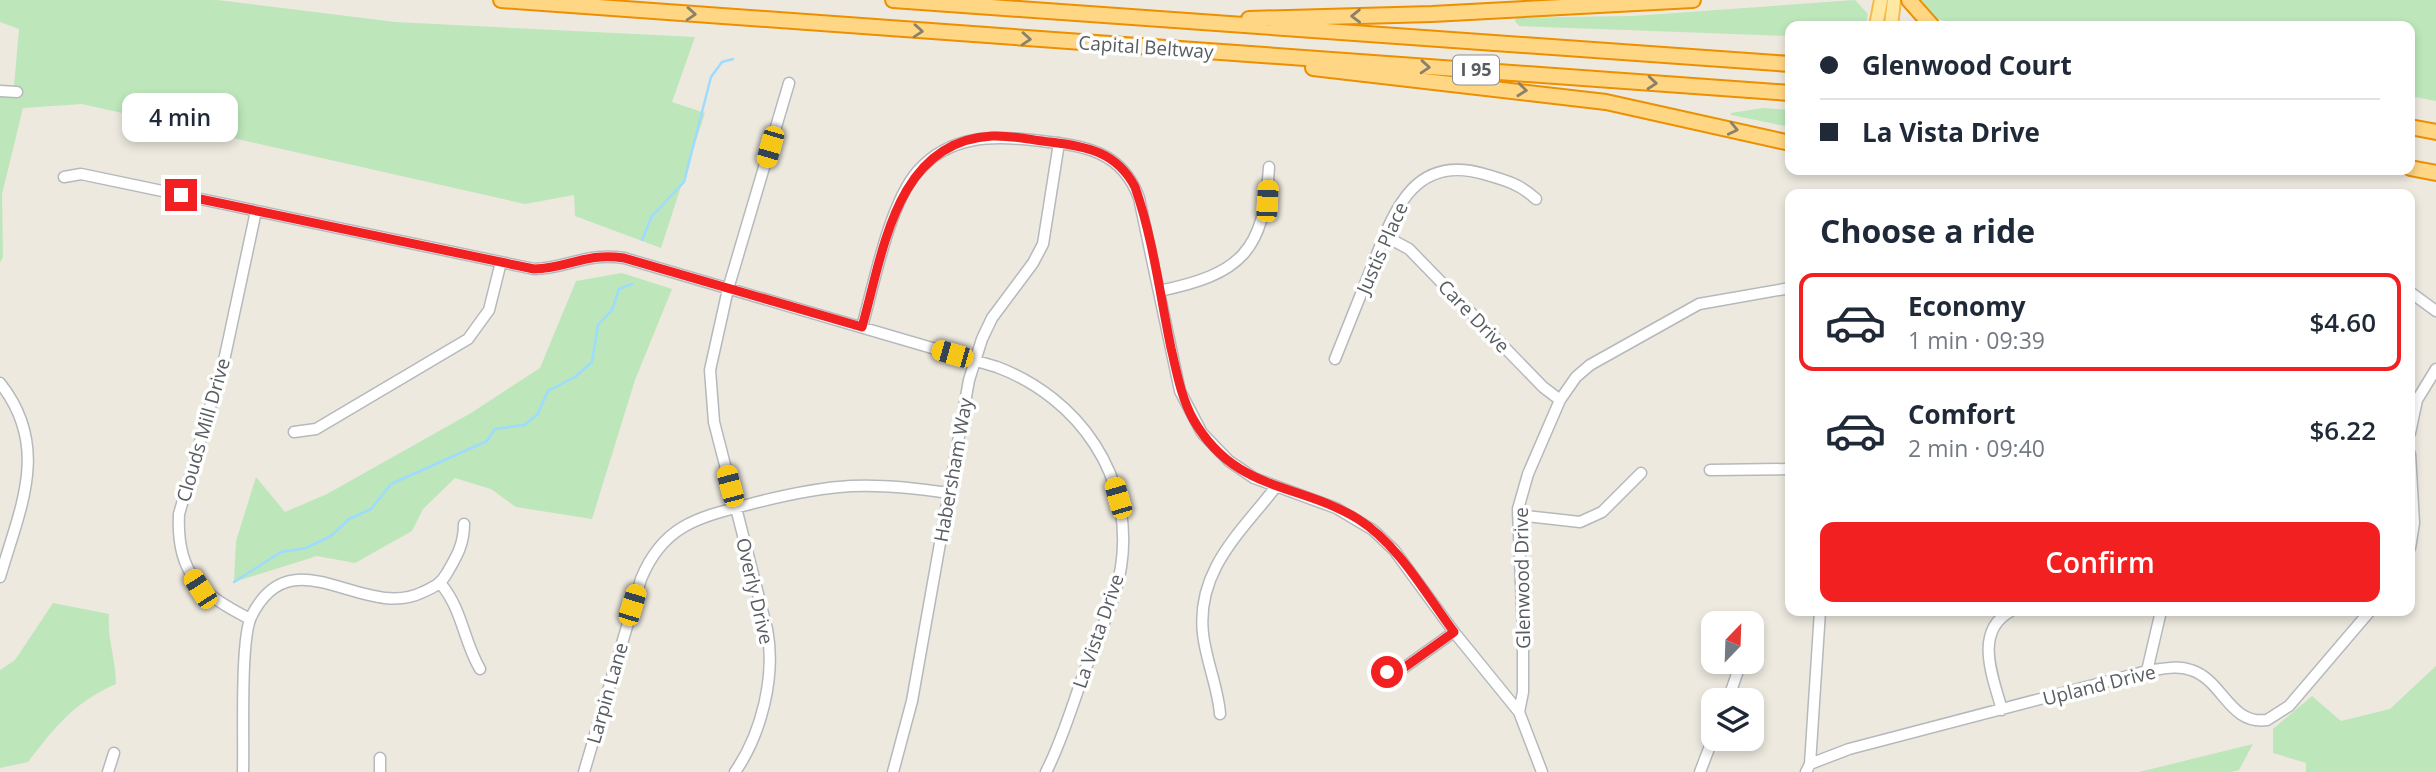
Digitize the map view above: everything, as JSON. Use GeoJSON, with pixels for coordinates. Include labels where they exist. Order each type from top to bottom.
{"type":"FeatureCollection","features":[{"type":"Feature","properties":{"kind":"highway","name":"Capital Beltway"},"geometry":{"type":"LineString","coordinates":[[501,0],[1785,93]]}},
{"type":"Feature","properties":{"kind":"highway","name":"Capital Beltway"},"geometry":{"type":"LineString","coordinates":[[893,0],[1785,64]]}},
{"type":"Feature","properties":{"kind":"highway"},"geometry":{"type":"LineString","coordinates":[[1065,12],[1249,19],[1432,14],[1693,0]]}},
{"type":"Feature","properties":{"kind":"highway"},"geometry":{"type":"LineString","coordinates":[[1909,0],[1928,21]]}},
{"type":"Feature","properties":{"kind":"highway"},"geometry":{"type":"LineString","coordinates":[[1162,49],[1606,102],[1785,142]]}},
{"type":"Feature","properties":{"kind":"highway"},"geometry":{"type":"LineString","coordinates":[[2415,128],[2436,132]]}},
{"type":"Feature","properties":{"kind":"highway"},"geometry":{"type":"LineString","coordinates":[[2415,170],[2433,173]]}},
{"type":"Feature","properties":{"kind":"main road"},"geometry":{"type":"LineString","coordinates":[[1877,21],[1881,0]]}},
{"type":"Feature","properties":{"kind":"main road"},"geometry":{"type":"LineString","coordinates":[[1892,21],[1894,0]]}},
{"type":"Feature","properties":{"kind":"street","name":"Overly Drive"},"geometry":{"type":"LineString","coordinates":[[735,772],[754,733],[767,689],[770,655],[714,422],[710,387],[713,347],[789,83]]}},
{"type":"Feature","properties":{"kind":"street"},"geometry":{"type":"LineString","coordinates":[[0,91],[17,92]]}},
{"type":"Feature","properties":{"kind":"street"},"geometry":{"type":"LineString","coordinates":[[862,327],[898,204],[909,182],[925,164],[949,147],[980,137],[1004,136],[1059,143],[1100,152],[1117,163],[1131,180],[1139,198],[1181,391],[1194,421],[1229,461],[1275,488],[1336,508],[1373,530],[1394,550],[1454,632],[1519,712]]}},
{"type":"Feature","properties":{"kind":"street","name":"Habersham Way"},"geometry":{"type":"LineString","coordinates":[[892,772],[912,701],[975,361],[992,318],[1033,263],[1043,244],[1059,143]]}},
{"type":"Feature","properties":{"kind":"street"},"geometry":{"type":"LineString","coordinates":[[1159,291],[1208,279],[1243,254],[1263,218],[1269,167]]}},
{"type":"Feature","properties":{"kind":"street","name":"Justis Place"},"geometry":{"type":"LineString","coordinates":[[1335,359],[1396,209],[1407,192],[1423,180],[1443,172],[1470,170],[1510,181],[1525,188],[1536,200]]}},
{"type":"Feature","properties":{"kind":"street","name":"La Vista Drive"},"geometry":{"type":"LineString","coordinates":[[64,177],[81,174],[534,269],[553,268],[588,256],[607,255],[862,327],[975,361],[1026,380],[1054,397],[1090,434],[1107,465],[1121,515],[1123,548],[1118,581],[1045,772]]}},
{"type":"Feature","properties":{"kind":"street","name":"Clouds Mill Drive"},"geometry":{"type":"LineString","coordinates":[[250,619],[200,589],[185,566],[178,538],[179,514],[225,356],[256,211]]}},
{"type":"Feature","properties":{"kind":"street","name":"Care Drive"},"geometry":{"type":"LineString","coordinates":[[1385,236],[1409,249],[1543,387],[1560,400]]}},
{"type":"Feature","properties":{"kind":"street"},"geometry":{"type":"LineString","coordinates":[[294,432],[316,429],[468,339],[489,310],[501,262]]}},
{"type":"Feature","properties":{"kind":"street","name":"Glenwood Drive"},"geometry":{"type":"LineString","coordinates":[[1542,772],[1519,712],[1524,655],[1518,515],[1528,474],[1560,400],[1576,377],[1590,365],[1689,309],[1724,297],[1785,289]]}},
{"type":"Feature","properties":{"kind":"street"},"geometry":{"type":"LineString","coordinates":[[2415,296],[2436,311]]}},
{"type":"Feature","properties":{"kind":"street"},"geometry":{"type":"LineString","coordinates":[[2415,409],[2417,400],[2436,369]]}},
{"type":"Feature","properties":{"kind":"street"},"geometry":{"type":"LineString","coordinates":[[0,383],[21,416],[29,462],[27,484],[0,577]]}},
{"type":"Feature","properties":{"kind":"street"},"geometry":{"type":"LineString","coordinates":[[1710,470],[1785,469]]}},
{"type":"Feature","properties":{"kind":"street"},"geometry":{"type":"LineString","coordinates":[[1518,515],[1580,522],[1602,512],[1641,473]]}},
{"type":"Feature","properties":{"kind":"street","name":"Larpin Lane"},"geometry":{"type":"LineString","coordinates":[[584,772],[646,566],[661,543],[680,527],[703,516],[811,488],[849,484],[897,485],[949,493]]}},
{"type":"Feature","properties":{"kind":"street"},"geometry":{"type":"LineString","coordinates":[[1220,714],[1203,633],[1207,587],[1223,551],[1275,488]]}},
{"type":"Feature","properties":{"kind":"street"},"geometry":{"type":"LineString","coordinates":[[243,772],[250,619],[264,599],[280,584],[296,579],[315,579],[379,600],[412,598],[441,584],[464,542],[464,524]]}},
{"type":"Feature","properties":{"kind":"street"},"geometry":{"type":"LineString","coordinates":[[441,584],[455,601],[469,651],[480,669]]}},
{"type":"Feature","properties":{"kind":"street"},"geometry":{"type":"LineString","coordinates":[[1808,768],[1820,616]]}},
{"type":"Feature","properties":{"kind":"street"},"geometry":{"type":"LineString","coordinates":[[2002,709],[1989,659],[1989,639],[1996,623],[2005,616]]}},
{"type":"Feature","properties":{"kind":"street"},"geometry":{"type":"LineString","coordinates":[[2147,671],[2160,616]]}},
{"type":"Feature","properties":{"kind":"street","name":"Upland Drive"},"geometry":{"type":"LineString","coordinates":[[1808,768],[1831,754],[2147,671],[2179,667],[2200,673],[2242,717],[2266,720],[2289,706],[2366,616]]}},
{"type":"Feature","properties":{"kind":"street"},"geometry":{"type":"LineString","coordinates":[[1387,672],[1405,667],[1454,632]]}},
{"type":"Feature","properties":{"kind":"street"},"geometry":{"type":"LineString","coordinates":[[1700,772],[1708,751]]}},
{"type":"Feature","properties":{"kind":"street"},"geometry":{"type":"LineString","coordinates":[[108,772],[114,753]]}},
{"type":"Feature","properties":{"kind":"street"},"geometry":{"type":"LineString","coordinates":[[380,758],[380,772]]}},
{"type":"Feature","properties":{"kind":"green space"},"geometry":{"type":"Polygon","coordinates":[[[0,0],[217,0],[395,22],[695,37],[672,102],[705,113],[661,248],[575,216],[574,195],[525,204],[82,104],[23,108],[2,194],[3,257],[0,263],[0,95],[5,96],[14,86],[19,29],[0,22],[0,0]]]}},
{"type":"Feature","properties":{"kind":"green space"},"geometry":{"type":"Polygon","coordinates":[[[1855,0],[1868,14],[1866,21],[1785,21],[1785,36],[1519,26],[1515,21],[1516,18],[1633,16],[1855,0]]]}},
{"type":"Feature","properties":{"kind":"green space"},"geometry":{"type":"Polygon","coordinates":[[[1920,0],[2436,0],[2436,101],[2415,97],[2415,21],[1944,21],[1936,18],[1920,0]]]}},
{"type":"Feature","properties":{"kind":"green space"},"geometry":{"type":"Polygon","coordinates":[[[1763,108],[1785,110],[1785,126],[1731,115],[1763,108]]]}},
{"type":"Feature","properties":{"kind":"green space"},"geometry":{"type":"Polygon","coordinates":[[[622,273],[672,289],[635,380],[592,519],[516,507],[491,489],[455,478],[423,509],[412,531],[355,563],[317,556],[234,582],[236,541],[256,477],[285,512],[327,494],[471,413],[540,368],[576,281],[622,273]]]}},
{"type":"Feature","properties":{"kind":"green space"},"geometry":{"type":"Polygon","coordinates":[[[53,603],[109,614],[116,684],[76,708],[28,762],[0,768],[0,670],[15,660],[53,603]]]}},
{"type":"Feature","properties":{"kind":"green space"},"geometry":{"type":"Polygon","coordinates":[[[2436,666],[2436,772],[2306,772],[2306,763],[2273,753],[2273,729],[2312,696],[2341,721],[2390,709],[2436,666]]]}},
{"type":"Feature","properties":{"kind":"green space"},"geometry":{"type":"Polygon","coordinates":[[[2253,744],[2239,770],[2231,772],[2139,772],[2253,744]]]}},
{"type":"Feature","properties":{"kind":"waterway"},"geometry":{"type":"LineString","coordinates":[[642,240],[652,216],[684,182],[711,77],[722,62],[733,59]]}},
{"type":"Feature","properties":{"kind":"waterway"},"geometry":{"type":"LineString","coordinates":[[234,582],[281,552],[306,548],[331,536],[349,519],[371,509],[391,484],[487,441],[495,429],[524,425],[537,415],[548,391],[575,377],[592,362],[598,325],[612,310],[619,289],[632,284]]}},
{"type":"Feature","properties":{"kind":"route"},"geometry":{"type":"LineString","coordinates":[[181,195],[534,269],[553,268],[588,256],[624,258],[862,327],[898,204],[909,182],[936,155],[963,142],[993,136],[1093,149],[1117,163],[1135,187],[1181,391],[1186,407],[1202,433],[1229,461],[1254,478],[1275,488],[1336,508],[1373,530],[1394,550],[1454,632],[1405,667],[1387,672]]}}]}
